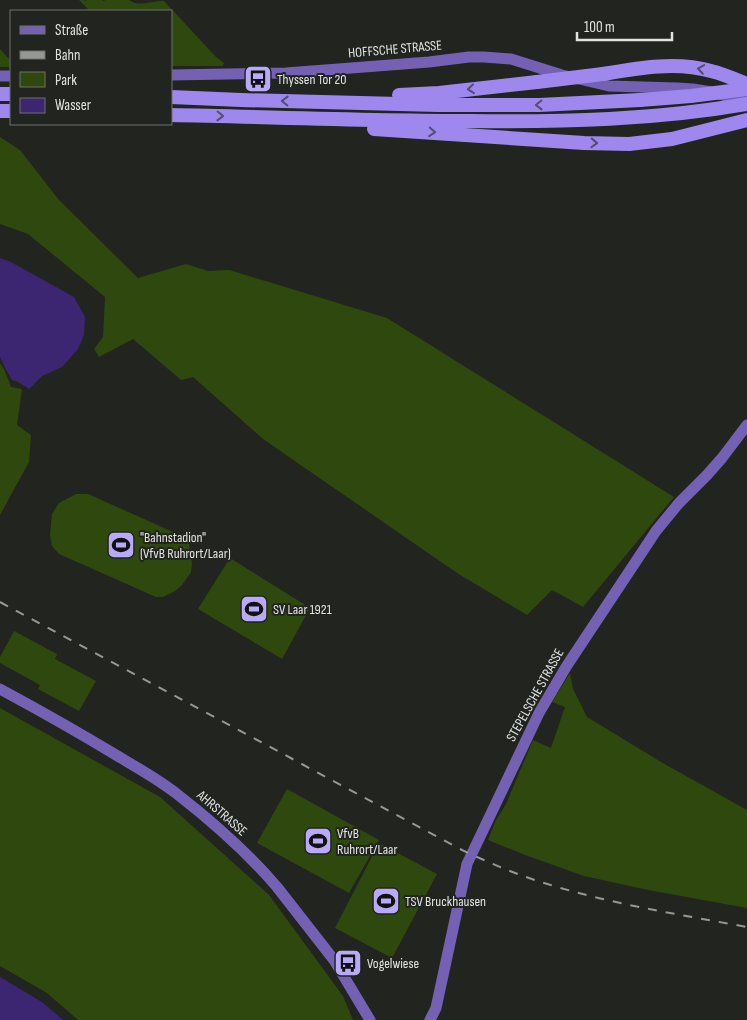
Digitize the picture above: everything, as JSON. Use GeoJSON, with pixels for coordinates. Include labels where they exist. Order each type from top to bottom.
{"type":"FeatureCollection","features":[{"type":"Feature","properties":{"kind":"highway"},"geometry":{"type":"LineString","coordinates":[[334,102],[384,96],[439,93],[660,66],[710,70],[747,84]]}},
{"type":"Feature","properties":{"kind":"highway"},"geometry":{"type":"LineString","coordinates":[[172,97],[448,105],[539,105],[640,100],[747,89]]}},
{"type":"Feature","properties":{"kind":"highway"},"geometry":{"type":"LineString","coordinates":[[172,115],[436,121],[539,121],[692,112],[747,103]]}},
{"type":"Feature","properties":{"kind":"highway"},"geometry":{"type":"LineString","coordinates":[[315,118],[343,127],[608,144],[648,143],[672,139],[747,120]]}},
{"type":"Feature","properties":{"kind":"street","name":"HOFFSCHE STRASSE"},"geometry":{"type":"LineString","coordinates":[[172,75],[286,73],[484,57],[511,59],[562,75],[602,84],[693,89],[712,92],[747,103]]}},
{"type":"Feature","properties":{"kind":"street","name":"HOFFSCHE STRASSE"},"geometry":{"type":"LineString","coordinates":[[618,86],[693,81],[747,95]]}},
{"type":"Feature","properties":{"kind":"street","name":"STEPELSCHE STRASSE"},"geometry":{"type":"LineString","coordinates":[[430,1020],[436,1008],[467,864],[539,713],[566,667],[656,531],[679,503],[722,458],[747,425]]}},
{"type":"Feature","properties":{"kind":"street","name":"AHRSTRASSE"},"geometry":{"type":"LineString","coordinates":[[0,689],[50,715],[142,771],[175,792],[221,829],[267,875],[283,894],[334,960],[370,1020]]}},
{"type":"Feature","properties":{"kind":"green space"},"geometry":{"type":"Polygon","coordinates":[[[79,0],[129,0],[141,4],[164,1],[216,57],[224,63],[223,66],[172,66],[172,10],[89,10],[79,0]]]}},
{"type":"Feature","properties":{"kind":"green space"},"geometry":{"type":"Polygon","coordinates":[[[0,49],[10,60],[10,67],[0,67],[0,49]]]}},
{"type":"Feature","properties":{"kind":"green space"},"geometry":{"type":"Polygon","coordinates":[[[0,137],[20,150],[59,200],[138,278],[186,264],[208,271],[229,270],[387,318],[674,497],[583,607],[552,590],[527,615],[457,573],[263,439],[193,377],[181,380],[133,339],[99,357],[94,349],[103,337],[105,297],[28,234],[0,224],[0,137]]]}},
{"type":"Feature","properties":{"kind":"green space"},"geometry":{"type":"Polygon","coordinates":[[[0,363],[11,387],[22,389],[17,425],[31,435],[29,462],[0,515],[0,363]]]}},
{"type":"Feature","properties":{"kind":"green space","name":"\"Bahnstadion\" (VfvB Ruhrort/Laar)"},"geometry":{"type":"Polygon","coordinates":[[[76,494],[88,494],[182,536],[189,544],[192,563],[191,572],[182,585],[163,597],[156,597],[59,554],[52,546],[50,535],[52,514],[59,503],[76,494]]]}},
{"type":"Feature","properties":{"kind":"green space","name":"SV Laar 1921"},"geometry":{"type":"Polygon","coordinates":[[[230,558],[310,608],[282,659],[198,609],[230,558]]]}},
{"type":"Feature","properties":{"kind":"green space"},"geometry":{"type":"Polygon","coordinates":[[[14,631],[57,654],[55,659],[96,681],[79,711],[38,689],[40,685],[0,663],[0,657],[14,631]]]}},
{"type":"Feature","properties":{"kind":"green space"},"geometry":{"type":"Polygon","coordinates":[[[570,673],[573,689],[587,717],[661,762],[747,810],[747,908],[584,876],[488,840],[495,822],[506,804],[533,740],[551,748],[565,707],[552,702],[570,673]]]}},
{"type":"Feature","properties":{"kind":"green space"},"geometry":{"type":"Polygon","coordinates":[[[0,708],[160,797],[269,895],[343,996],[353,1020],[78,1020],[47,993],[0,966],[0,708]]]}},
{"type":"Feature","properties":{"kind":"green space","name":"VfvB Ruhrort/Laar"},"geometry":{"type":"Polygon","coordinates":[[[287,789],[379,840],[349,893],[257,843],[287,789]]]}},
{"type":"Feature","properties":{"kind":"green space","name":"TSV Bruckhausen"},"geometry":{"type":"Polygon","coordinates":[[[379,843],[437,874],[392,958],[335,928],[379,843]]]}},
{"type":"Feature","properties":{"kind":"water"},"geometry":{"type":"Polygon","coordinates":[[[0,258],[11,262],[74,297],[85,317],[84,335],[78,349],[62,367],[42,376],[29,389],[12,380],[0,357],[0,258]]]}},
{"type":"Feature","properties":{"kind":"water"},"geometry":{"type":"Polygon","coordinates":[[[0,977],[42,1002],[63,1020],[0,1020],[0,977]]]}},
{"type":"Feature","properties":{"kind":"railway"},"geometry":{"type":"LineString","coordinates":[[0,602],[462,850],[507,870],[530,879],[602,899],[747,927]]}},
{"type":"Feature","properties":{"kind":"place","name":"Thyssen Tor 20"},"geometry":{"type":"Point","coordinates":[258,79]}},
{"type":"Feature","properties":{"kind":"place","name":"\"Bahnstadion\" (VfvB Ruhrort/Laar)"},"geometry":{"type":"Point","coordinates":[121,545]}},
{"type":"Feature","properties":{"kind":"place","name":"SV Laar 1921"},"geometry":{"type":"Point","coordinates":[254,609]}},
{"type":"Feature","properties":{"kind":"place","name":"VfvB Ruhrort/Laar"},"geometry":{"type":"Point","coordinates":[318,841]}},
{"type":"Feature","properties":{"kind":"place","name":"TSV Bruckhausen"},"geometry":{"type":"Point","coordinates":[386,901]}},
{"type":"Feature","properties":{"kind":"place","name":"Vogelwiese"},"geometry":{"type":"Point","coordinates":[348,963]}}]}
